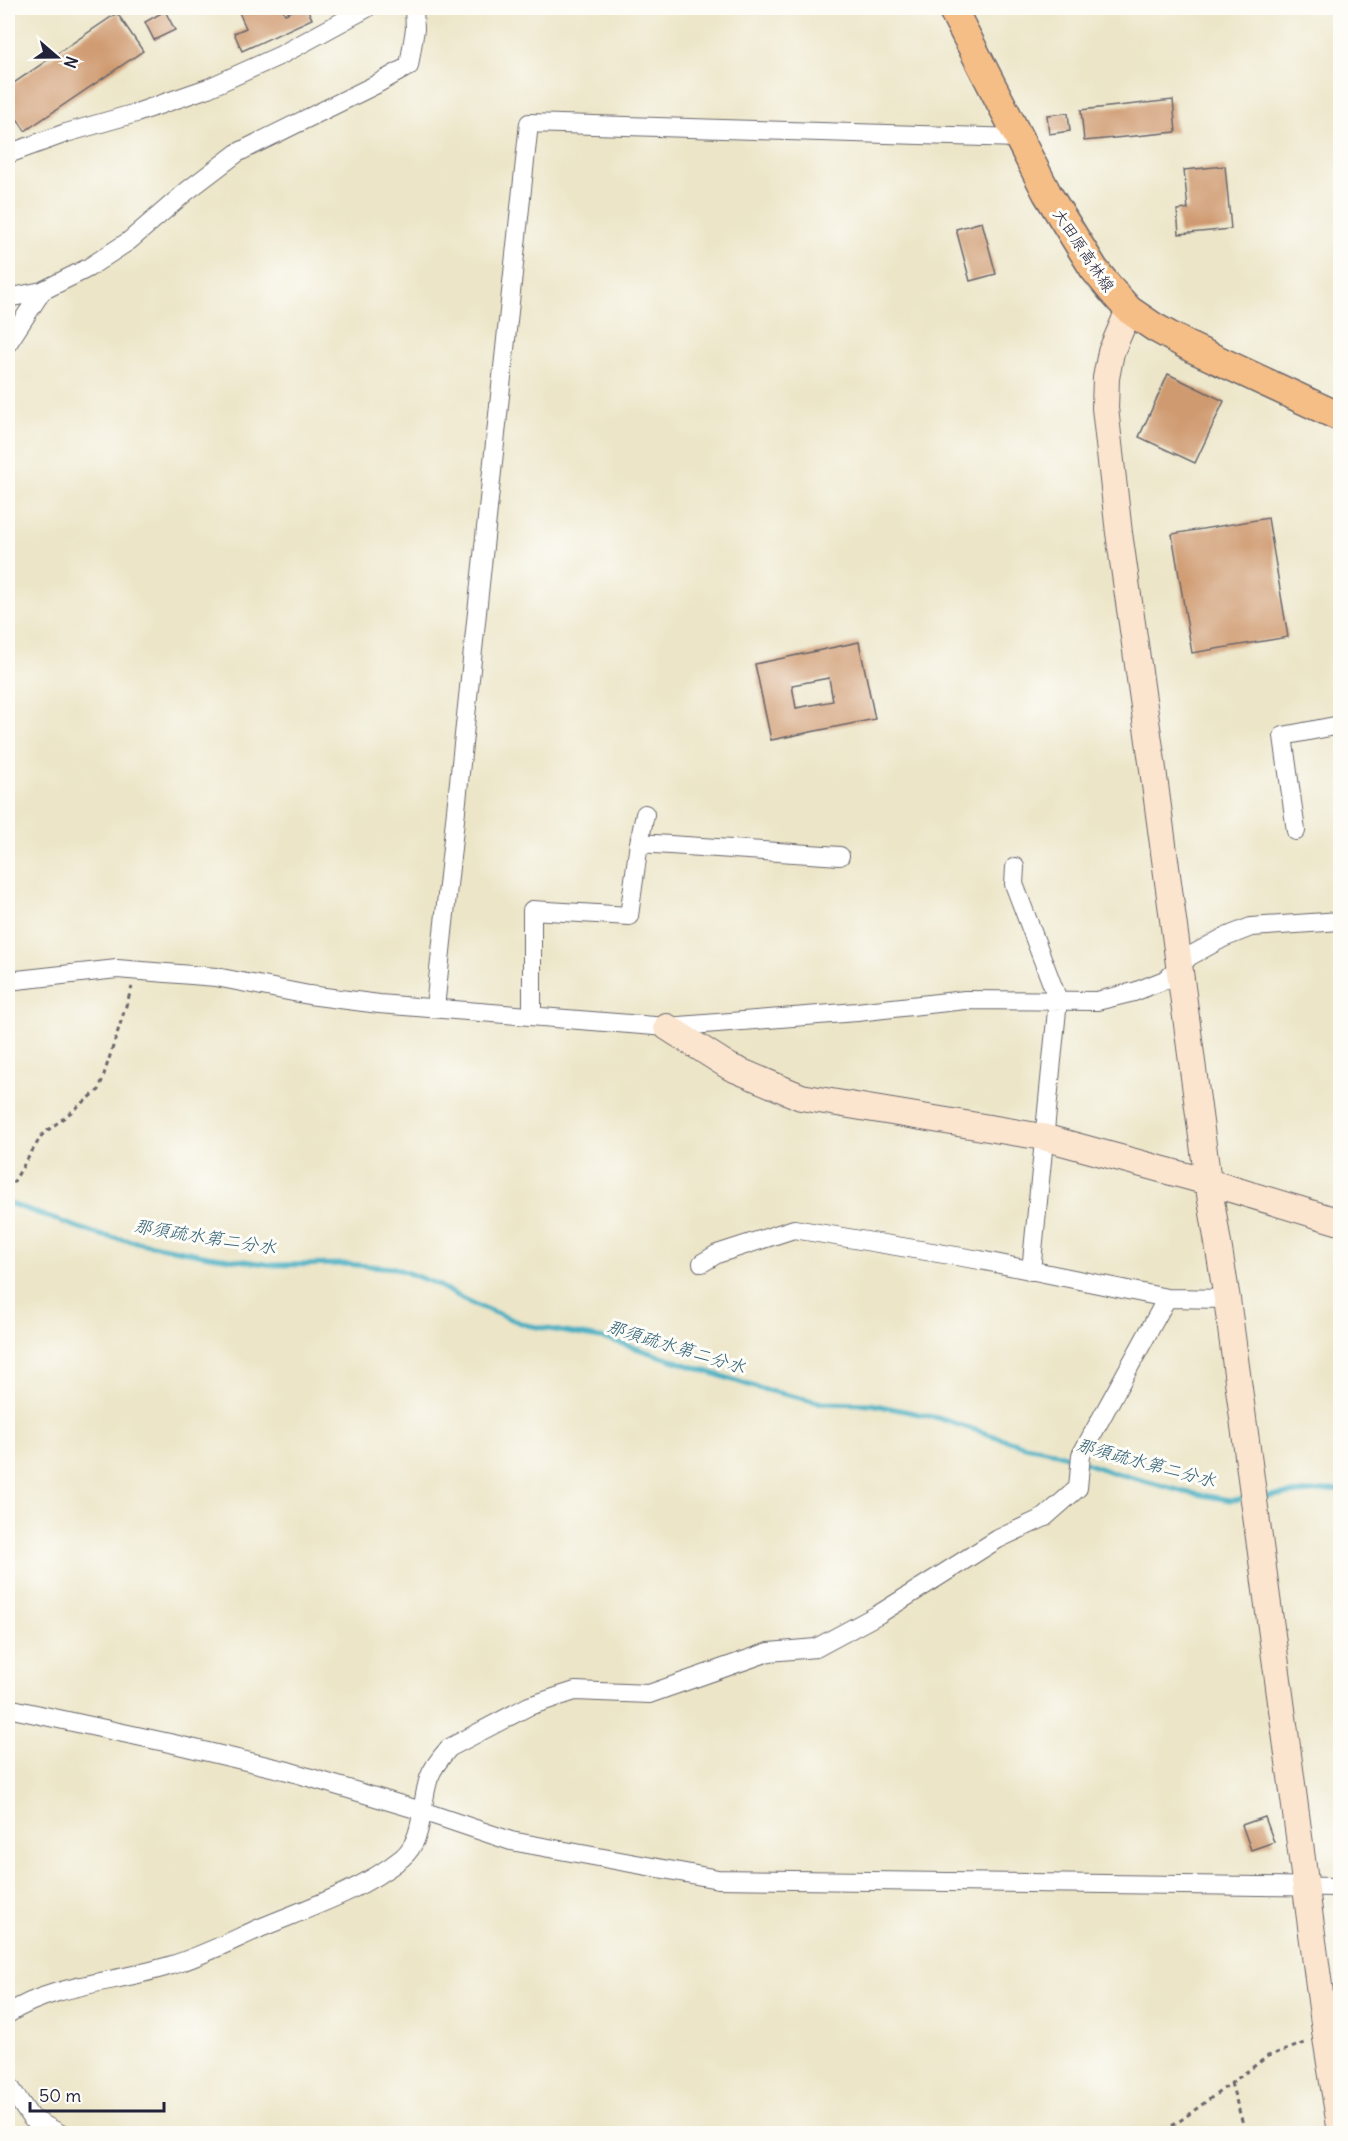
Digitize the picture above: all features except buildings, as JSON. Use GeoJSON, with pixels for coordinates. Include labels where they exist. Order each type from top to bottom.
{"type":"FeatureCollection","features":[{"type":"Feature","properties":{"kind":"main road","name":"大田原高林線"},"geometry":{"type":"LineString","coordinates":[[952,8],[1047,193],[1075,241],[1100,276],[1130,310],[1154,327],[1192,348],[1341,417]]}},
{"type":"Feature","properties":{"kind":"street"},"geometry":{"type":"LineString","coordinates":[[8,154],[208,88],[281,55],[367,8]]}},
{"type":"Feature","properties":{"kind":"street"},"geometry":{"type":"LineString","coordinates":[[8,298],[42,291],[88,268],[129,240],[237,153],[409,66],[415,28],[414,8]]}},
{"type":"Feature","properties":{"kind":"street"},"geometry":{"type":"LineString","coordinates":[[435,1008],[529,123],[1018,138]]}},
{"type":"Feature","properties":{"kind":"street"},"geometry":{"type":"LineString","coordinates":[[8,343],[42,291]]}},
{"type":"Feature","properties":{"kind":"street"},"geometry":{"type":"LineString","coordinates":[[1130,310],[1111,352],[1106,378],[1105,408],[1119,533],[1208,1182],[1227,1299],[1326,2038],[1341,2126]]}},
{"type":"Feature","properties":{"kind":"street"},"geometry":{"type":"LineString","coordinates":[[1296,831],[1283,736],[1341,725]]}},
{"type":"Feature","properties":{"kind":"street"},"geometry":{"type":"LineString","coordinates":[[532,1015],[532,910],[629,916],[645,814]]}},
{"type":"Feature","properties":{"kind":"street"},"geometry":{"type":"LineString","coordinates":[[639,843],[840,856]]}},
{"type":"Feature","properties":{"kind":"street"},"geometry":{"type":"LineString","coordinates":[[1015,867],[1014,884],[1058,1000],[1031,1271]]}},
{"type":"Feature","properties":{"kind":"street"},"geometry":{"type":"LineString","coordinates":[[8,981],[117,969],[216,977],[309,995],[379,1004],[667,1027],[857,1012],[966,1000],[1097,1001],[1134,992],[1167,979],[1190,956],[1223,938],[1251,927],[1341,921]]}},
{"type":"Feature","properties":{"kind":"street"},"geometry":{"type":"LineString","coordinates":[[667,1027],[730,1067],[801,1097],[1043,1137],[1208,1182],[1341,1222]]}},
{"type":"Feature","properties":{"kind":"street"},"geometry":{"type":"LineString","coordinates":[[702,1263],[717,1254],[794,1229],[1031,1271],[1167,1298],[1227,1299]]}},
{"type":"Feature","properties":{"kind":"street"},"geometry":{"type":"LineString","coordinates":[[8,2014],[19,2006],[53,1994],[172,1965],[356,1888],[404,1857],[421,1830],[422,1811],[429,1778],[439,1759],[449,1748],[529,1706],[575,1691],[649,1694],[769,1652],[816,1648],[879,1614],[998,1539],[1045,1517],[1078,1488],[1081,1455],[1167,1298]]}},
{"type":"Feature","properties":{"kind":"street"},"geometry":{"type":"LineString","coordinates":[[8,1708],[277,1769],[422,1811],[511,1841],[718,1879],[1341,1887]]}},
{"type":"Feature","properties":{"kind":"street"},"geometry":{"type":"LineString","coordinates":[[8,2084],[31,2118],[61,2133]]}},
{"type":"Feature","properties":{"kind":"path"},"geometry":{"type":"LineString","coordinates":[[8,1191],[42,1135],[99,1090],[137,971]]}},
{"type":"Feature","properties":{"kind":"path"},"geometry":{"type":"LineString","coordinates":[[1156,2133],[1177,2123],[1268,2056],[1312,2040],[1326,2038]]}},
{"type":"Feature","properties":{"kind":"path"},"geometry":{"type":"LineString","coordinates":[[1231,2083],[1246,2133]]}},
{"type":"Feature","properties":{"kind":"waterway","name":"那須疏水第二分水"},"geometry":{"type":"LineString","coordinates":[[8,1203],[100,1235],[209,1256],[273,1265],[345,1264],[395,1268],[434,1283],[471,1303],[526,1325],[611,1340],[758,1388],[822,1403],[871,1404],[938,1418],[1025,1446],[1051,1451],[1108,1471],[1185,1492],[1230,1500],[1246,1499]]}},
{"type":"Feature","properties":{"kind":"waterway","name":"那須疏水第二分水"},"geometry":{"type":"LineString","coordinates":[[1262,1497],[1340,1489]]}}]}
